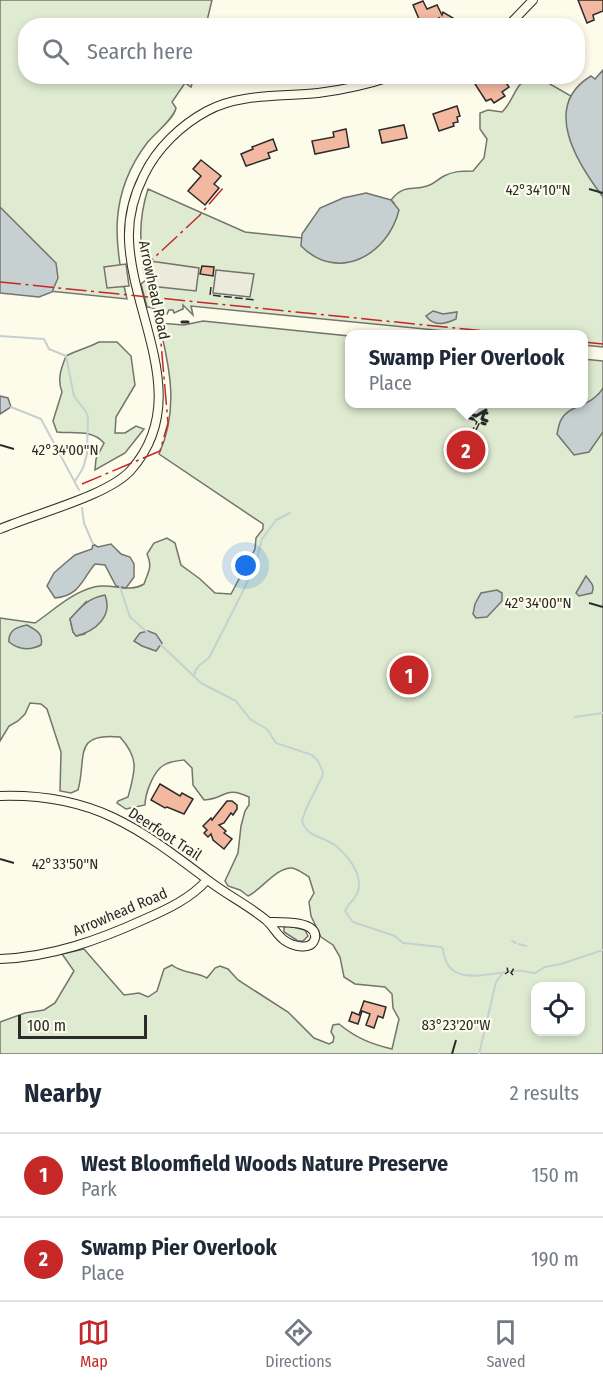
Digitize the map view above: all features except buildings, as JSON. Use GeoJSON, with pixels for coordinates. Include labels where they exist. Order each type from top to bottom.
{"type":"FeatureCollection","features":[{"type":"Feature","properties":{"kind":"street"},"geometry":{"type":"LineString","coordinates":[[516,18],[533,0]]}},
{"type":"Feature","properties":{"kind":"street","name":"Arrowhead Road"},"geometry":{"type":"LineString","coordinates":[[0,529],[112,484],[131,470],[151,436],[160,396],[157,370],[130,258],[129,223],[138,186],[149,164],[163,146],[181,129],[207,111],[235,102],[318,93],[358,84]]}},
{"type":"Feature","properties":{"kind":"street","name":"Deerfoot Trail"},"geometry":{"type":"LineString","coordinates":[[0,796],[44,796],[104,813],[141,831],[164,846],[207,880],[268,922],[283,939],[291,944],[303,948],[311,944],[315,938],[310,927],[300,923],[268,922]]}},
{"type":"Feature","properties":{"kind":"street","name":"Arrowhead Road"},"geometry":{"type":"LineString","coordinates":[[0,959],[61,951],[87,943],[168,908],[198,890],[207,880]]}},
{"type":"Feature","properties":{"kind":"green space"},"geometry":{"type":"Polygon","coordinates":[[[0,0],[212,0],[208,18],[18,18],[18,84],[184,84],[172,102],[176,108],[168,122],[147,143],[135,162],[120,199],[117,238],[127,299],[0,286],[0,0]]]}},
{"type":"Feature","properties":{"kind":"green space"},"geometry":{"type":"Polygon","coordinates":[[[520,84],[550,84],[571,96],[569,131],[603,126],[603,347],[588,346],[588,330],[435,330],[191,306],[193,315],[183,305],[183,309],[174,313],[173,310],[169,310],[167,314],[147,307],[141,284],[147,279],[142,256],[141,234],[142,212],[148,189],[245,232],[322,240],[394,203],[391,200],[404,190],[429,185],[451,173],[473,171],[484,158],[487,139],[480,129],[480,113],[488,110],[502,112],[520,84]]]}},
{"type":"Feature","properties":{"kind":"green space"},"geometry":{"type":"Polygon","coordinates":[[[203,321],[345,336],[345,408],[588,408],[588,360],[603,361],[603,1054],[0,1054],[0,1022],[25,1013],[44,1010],[55,1003],[74,971],[62,954],[84,949],[124,995],[139,993],[148,997],[157,991],[164,969],[172,965],[180,970],[207,978],[215,968],[220,966],[228,969],[238,980],[288,1012],[314,1038],[329,1044],[333,1042],[334,1037],[331,1032],[333,1025],[339,1024],[364,1040],[392,1049],[399,1019],[393,1008],[392,994],[385,987],[355,984],[344,977],[340,957],[333,945],[321,937],[311,916],[309,902],[314,893],[309,877],[299,870],[286,869],[248,896],[228,886],[225,881],[238,853],[241,826],[249,805],[249,797],[230,792],[204,800],[193,785],[192,768],[184,760],[162,766],[150,785],[145,805],[126,809],[117,803],[128,797],[134,766],[131,752],[120,737],[94,739],[88,743],[84,750],[78,790],[71,793],[60,791],[61,752],[47,709],[41,704],[30,703],[25,714],[9,726],[0,741],[0,618],[35,623],[70,598],[94,587],[138,587],[144,584],[150,566],[147,554],[154,543],[167,538],[175,543],[181,565],[215,593],[231,594],[255,549],[256,538],[263,529],[263,524],[159,454],[165,438],[171,405],[166,356],[159,323],[184,325],[203,321]],[[86,602],[70,619],[73,632],[77,636],[85,634],[86,602]]]}},
{"type":"Feature","properties":{"kind":"green space"},"geometry":{"type":"Polygon","coordinates":[[[99,342],[117,342],[131,356],[135,385],[116,417],[115,433],[125,433],[136,426],[144,429],[125,453],[95,470],[96,459],[104,443],[88,434],[57,432],[53,421],[62,392],[60,378],[66,356],[99,342]]]}},
{"type":"Feature","properties":{"kind":"green space"},"geometry":{"type":"Polygon","coordinates":[[[284,927],[305,930],[308,936],[303,941],[298,941],[284,932],[284,927]]]}},
{"type":"Feature","properties":{"kind":"shaded area"},"geometry":{"type":"Polygon","coordinates":[[[603,70],[603,197],[575,152],[568,135],[566,119],[568,103],[576,88],[585,84],[585,81],[591,76],[595,79],[603,70]]]}},
{"type":"Feature","properties":{"kind":"shaded area"},"geometry":{"type":"Polygon","coordinates":[[[366,193],[391,200],[399,210],[393,226],[373,251],[360,259],[345,263],[330,262],[315,257],[301,246],[302,234],[320,208],[343,198],[366,193]]]}},
{"type":"Feature","properties":{"kind":"shaded area"},"geometry":{"type":"Polygon","coordinates":[[[0,207],[56,263],[58,278],[52,292],[39,297],[0,293],[0,207]]]}},
{"type":"Feature","properties":{"kind":"shaded area"},"geometry":{"type":"Polygon","coordinates":[[[150,261],[199,268],[196,291],[150,286],[150,261]]]}},
{"type":"Feature","properties":{"kind":"shaded area"},"geometry":{"type":"Polygon","coordinates":[[[126,264],[129,286],[107,288],[104,267],[126,264]]]}},
{"type":"Feature","properties":{"kind":"shaded area"},"geometry":{"type":"Polygon","coordinates":[[[216,270],[254,274],[250,297],[213,293],[216,270]]]}},
{"type":"Feature","properties":{"kind":"shaded area"},"geometry":{"type":"Polygon","coordinates":[[[433,311],[443,314],[457,312],[456,319],[444,323],[433,322],[426,316],[433,311]]]}},
{"type":"Feature","properties":{"kind":"shaded area"},"geometry":{"type":"Polygon","coordinates":[[[603,388],[603,432],[589,452],[574,455],[557,434],[560,421],[575,408],[588,408],[588,402],[603,388]]]}},
{"type":"Feature","properties":{"kind":"shaded area"},"geometry":{"type":"Polygon","coordinates":[[[0,396],[8,398],[11,407],[0,414],[0,396]]]}},
{"type":"Feature","properties":{"kind":"shaded area"},"geometry":{"type":"Polygon","coordinates":[[[93,544],[98,547],[111,544],[121,554],[130,557],[134,564],[134,577],[126,588],[116,586],[105,565],[95,564],[80,586],[70,594],[55,598],[47,586],[54,573],[75,555],[92,549],[93,544]]]}},
{"type":"Feature","properties":{"kind":"shaded area"},"geometry":{"type":"Polygon","coordinates":[[[586,576],[593,586],[592,593],[579,596],[576,593],[586,576]]]}},
{"type":"Feature","properties":{"kind":"shaded area"},"geometry":{"type":"Polygon","coordinates":[[[497,590],[502,593],[502,601],[487,617],[476,618],[473,614],[475,604],[481,593],[497,590]]]}},
{"type":"Feature","properties":{"kind":"shaded area"},"geometry":{"type":"Polygon","coordinates":[[[105,595],[107,610],[101,622],[76,636],[70,619],[89,601],[105,595]]]}},
{"type":"Feature","properties":{"kind":"shaded area"},"geometry":{"type":"Polygon","coordinates":[[[27,625],[40,635],[41,645],[24,649],[9,642],[12,632],[27,625]]]}},
{"type":"Feature","properties":{"kind":"shaded area"},"geometry":{"type":"Polygon","coordinates":[[[148,631],[156,634],[162,643],[156,651],[134,641],[140,633],[148,631]]]}},
{"type":"Feature","properties":{"kind":"waterway"},"geometry":{"type":"LineString","coordinates":[[0,336],[44,339],[49,349],[66,356],[74,396],[88,417],[87,454],[83,468],[75,481]]}},
{"type":"Feature","properties":{"kind":"waterway"},"geometry":{"type":"LineString","coordinates":[[11,407],[41,419],[79,490]]}},
{"type":"Feature","properties":{"kind":"waterway"},"geometry":{"type":"LineString","coordinates":[[82,508],[84,523],[93,544]]}},
{"type":"Feature","properties":{"kind":"waterway"},"geometry":{"type":"LineString","coordinates":[[194,676],[197,668],[209,658],[243,591],[256,563],[262,539],[276,520],[290,513]]}},
{"type":"Feature","properties":{"kind":"waterway"},"geometry":{"type":"LineString","coordinates":[[120,587],[130,617],[148,633]]}},
{"type":"Feature","properties":{"kind":"waterway"},"geometry":{"type":"LineString","coordinates":[[159,643],[201,683],[236,701],[250,719],[267,729],[276,743],[312,755],[318,761],[323,772],[322,777],[302,821],[304,827],[312,834],[336,846],[353,866],[358,878],[358,891],[345,911],[353,922],[395,936],[403,943],[441,947],[446,962],[452,970],[471,976],[519,971],[535,973],[545,967],[603,950]]}},
{"type":"Feature","properties":{"kind":"waterway"},"geometry":{"type":"LineString","coordinates":[[575,717],[603,713]]}},
{"type":"Feature","properties":{"kind":"waterway"},"geometry":{"type":"LineString","coordinates":[[512,941],[516,943]]}},
{"type":"Feature","properties":{"kind":"waterway"},"geometry":{"type":"LineString","coordinates":[[519,944],[526,946]]}},
{"type":"Feature","properties":{"kind":"waterway"},"geometry":{"type":"LineString","coordinates":[[479,1054],[496,982],[502,974]]}},
{"type":"Feature","properties":{"kind":"fence"},"geometry":{"type":"LineString","coordinates":[[211,287],[210,295],[256,300]]}},
{"type":"Feature","properties":{"kind":"fence"},"geometry":{"type":"LineString","coordinates":[[473,419],[477,422],[462,449],[467,452],[468,445],[480,422],[482,423]]}},
{"type":"Feature","properties":{"kind":"fence"},"geometry":{"type":"LineString","coordinates":[[505,974],[508,972],[507,967]]}},
{"type":"Feature","properties":{"kind":"fence"},"geometry":{"type":"LineString","coordinates":[[513,975],[511,973],[514,968]]}},
{"type":"Feature","properties":{"kind":"wall"},"geometry":{"type":"LineString","coordinates":[[182,322],[188,322]]}},
{"type":"Feature","properties":{"kind":"wall"},"geometry":{"type":"LineString","coordinates":[[471,414],[476,416],[486,410]]}},
{"type":"Feature","properties":{"kind":"wall"},"geometry":{"type":"LineString","coordinates":[[487,413],[484,413],[482,419],[487,421]]}},
{"type":"Feature","properties":{"kind":"wall"},"geometry":{"type":"LineString","coordinates":[[467,417],[473,419]]}},
{"type":"Feature","properties":{"kind":"power"},"geometry":{"type":"LineString","coordinates":[[82,484],[160,451],[168,423],[161,343],[143,268],[199,216],[223,188]]}},
{"type":"Feature","properties":{"kind":"power"},"geometry":{"type":"LineString","coordinates":[[0,282],[474,330]]}},
{"type":"Feature","properties":{"kind":"power"},"geometry":{"type":"LineString","coordinates":[[588,342],[603,344]]}},
{"type":"Feature","properties":{"kind":"place","name":"Swamp Pier Overlook"},"geometry":{"type":"Point","coordinates":[466,450]}},
{"type":"Feature","properties":{"kind":"place","name":"West Bloomfield Woods Nature Preserve"},"geometry":{"type":"Point","coordinates":[409,675]}}]}
